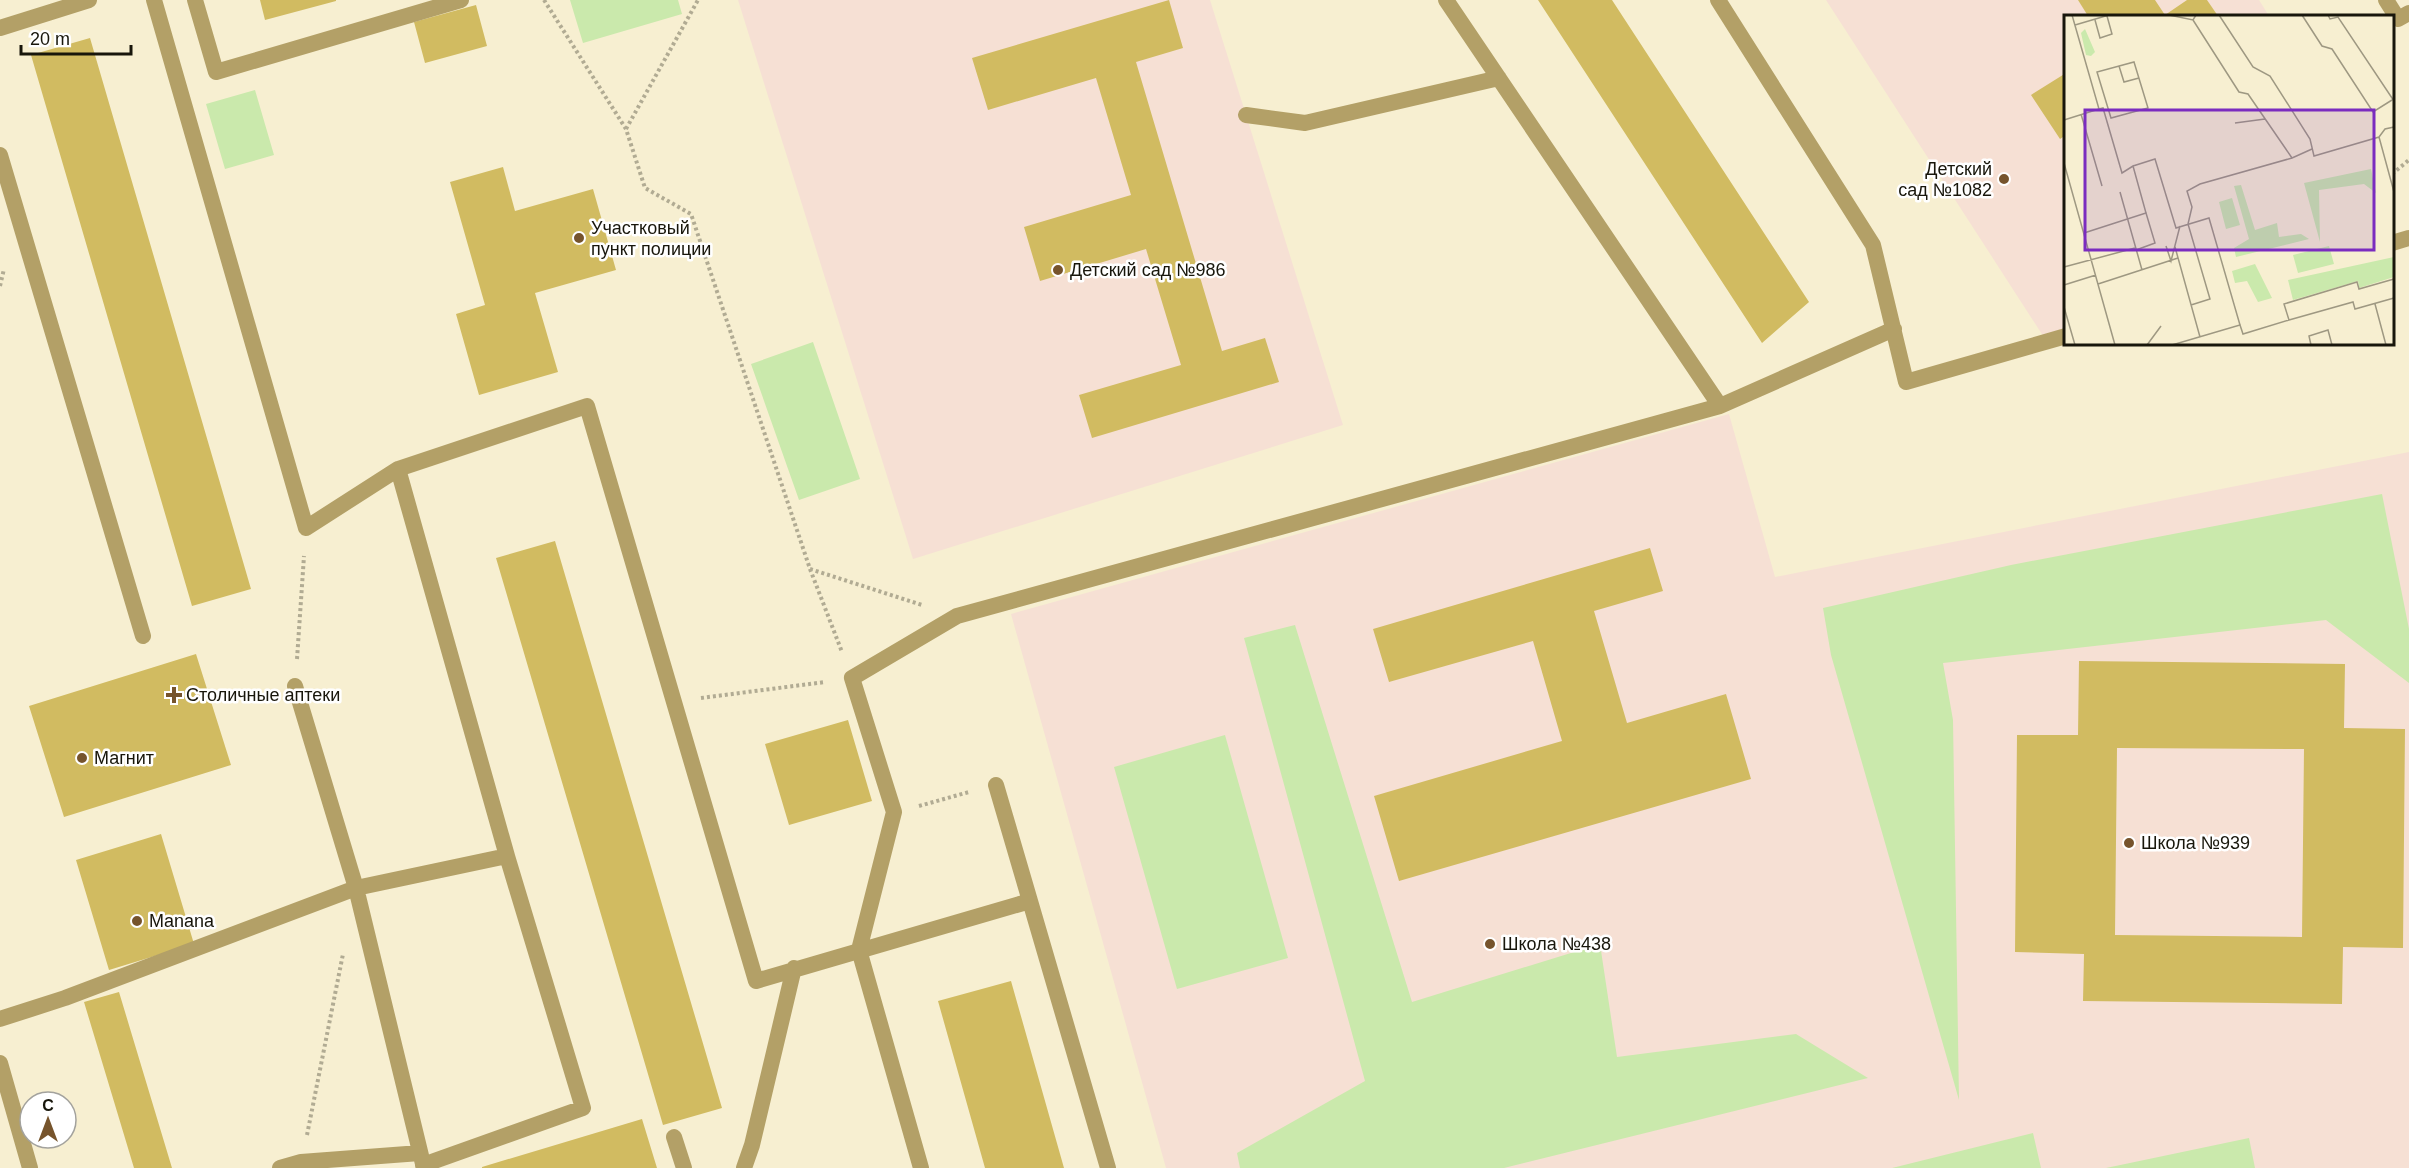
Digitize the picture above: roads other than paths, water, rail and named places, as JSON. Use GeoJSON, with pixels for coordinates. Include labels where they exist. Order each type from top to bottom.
{"type":"FeatureCollection","features":[{"type":"Feature","properties":{"kind":"street"},"geometry":{"type":"LineString","coordinates":[[0,28],[89,0]]}},
{"type":"Feature","properties":{"kind":"street"},"geometry":{"type":"LineString","coordinates":[[154,0],[306,528],[398,469],[587,406],[756,981],[794,968],[1030,901]]}},
{"type":"Feature","properties":{"kind":"street"},"geometry":{"type":"LineString","coordinates":[[195,0],[216,72],[461,0]]}},
{"type":"Feature","properties":{"kind":"street"},"geometry":{"type":"LineString","coordinates":[[1446,0],[1720,406]]}},
{"type":"Feature","properties":{"kind":"street"},"geometry":{"type":"LineString","coordinates":[[1718,0],[1873,245],[1906,382],[2064,337]]}},
{"type":"Feature","properties":{"kind":"street"},"geometry":{"type":"LineString","coordinates":[[2386,0],[2398,19],[2409,13]]}},
{"type":"Feature","properties":{"kind":"street"},"geometry":{"type":"LineString","coordinates":[[1246,115],[1305,123],[1499,78]]}},
{"type":"Feature","properties":{"kind":"street"},"geometry":{"type":"LineString","coordinates":[[0,155],[143,636]]}},
{"type":"Feature","properties":{"kind":"street"},"geometry":{"type":"LineString","coordinates":[[2394,242],[2409,238]]}},
{"type":"Feature","properties":{"kind":"street"},"geometry":{"type":"LineString","coordinates":[[921,1168],[859,950],[894,812],[852,678],[957,616],[1720,406],[1894,329]]}},
{"type":"Feature","properties":{"kind":"street"},"geometry":{"type":"LineString","coordinates":[[280,1168],[301,1162],[422,1162],[583,1108],[507,856],[398,469]]}},
{"type":"Feature","properties":{"kind":"street"},"geometry":{"type":"LineString","coordinates":[[295,686],[356,888],[422,1162]]}},
{"type":"Feature","properties":{"kind":"street"},"geometry":{"type":"LineString","coordinates":[[996,785],[1108,1168]]}},
{"type":"Feature","properties":{"kind":"street"},"geometry":{"type":"LineString","coordinates":[[0,1019],[65,998],[356,888],[507,856]]}},
{"type":"Feature","properties":{"kind":"street"},"geometry":{"type":"LineString","coordinates":[[744,1168],[752,1145],[794,968]]}},
{"type":"Feature","properties":{"kind":"street"},"geometry":{"type":"LineString","coordinates":[[0,1063],[30,1168]]}},
{"type":"Feature","properties":{"kind":"street"},"geometry":{"type":"LineString","coordinates":[[674,1137],[684,1168]]}},
{"type":"Feature","properties":{"kind":"street"},"geometry":{"type":"LineString","coordinates":[[752,1145],[758,1168]]}},
{"type":"Feature","properties":{"kind":"place","name":"Детский сад №1082"},"geometry":{"type":"Point","coordinates":[2004,179]}},
{"type":"Feature","properties":{"kind":"place","name":"Участковый пункт полиции"},"geometry":{"type":"Point","coordinates":[579,238]}},
{"type":"Feature","properties":{"kind":"place","name":"Детский сад №986"},"geometry":{"type":"Point","coordinates":[1058,270]}},
{"type":"Feature","properties":{"kind":"place","name":"Столичные аптеки"},"geometry":{"type":"Point","coordinates":[174,695]}},
{"type":"Feature","properties":{"kind":"place","name":"Магнит"},"geometry":{"type":"Point","coordinates":[82,758]}},
{"type":"Feature","properties":{"kind":"place","name":"Школа №939"},"geometry":{"type":"Point","coordinates":[2129,843]}},
{"type":"Feature","properties":{"kind":"place","name":"Manana"},"geometry":{"type":"Point","coordinates":[137,921]}},
{"type":"Feature","properties":{"kind":"place","name":"Школа №438"},"geometry":{"type":"Point","coordinates":[1490,944]}}]}
